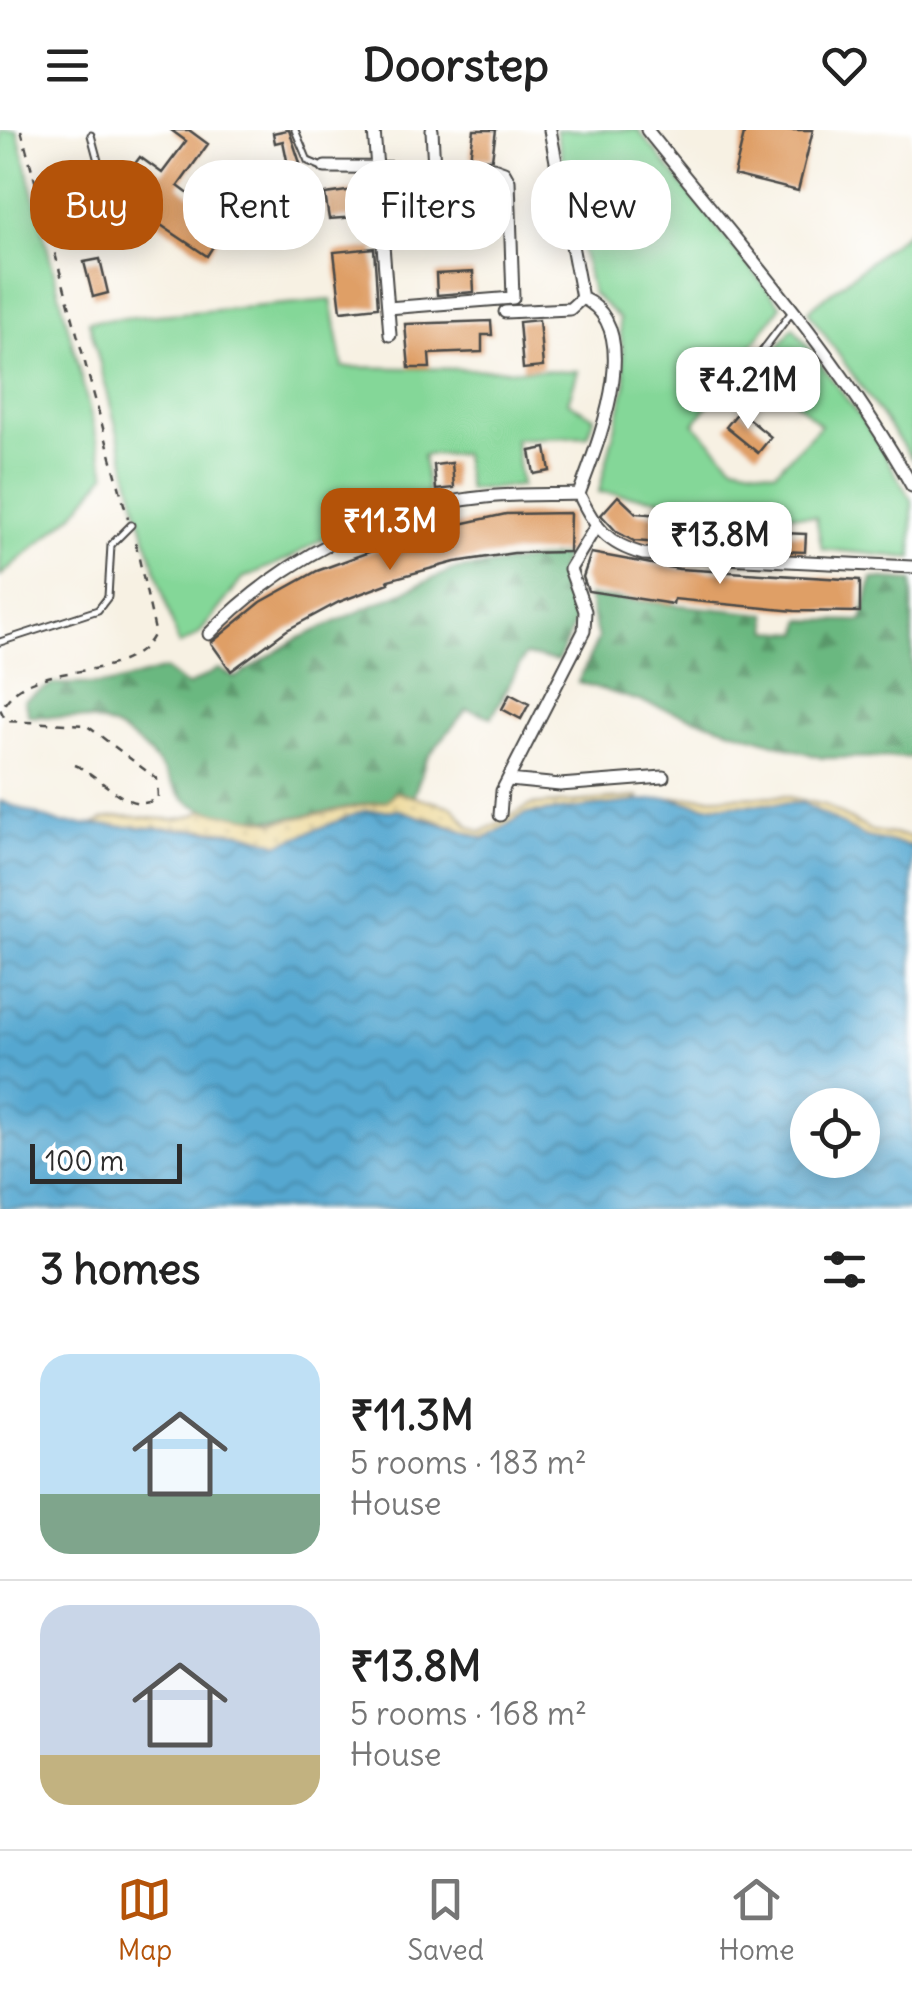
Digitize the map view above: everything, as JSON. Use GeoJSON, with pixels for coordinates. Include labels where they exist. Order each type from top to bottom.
{"type":"FeatureCollection","features":[{"type":"Feature","properties":{"kind":"street"},"geometry":{"type":"LineString","coordinates":[[374,130],[376,160]]}},
{"type":"Feature","properties":{"kind":"street"},"geometry":{"type":"LineString","coordinates":[[432,130],[434,160]]}},
{"type":"Feature","properties":{"kind":"street"},"geometry":{"type":"LineString","coordinates":[[550,130],[582,298],[606,315],[614,342],[612,383],[579,494],[594,528],[614,546],[643,554],[912,567]]}},
{"type":"Feature","properties":{"kind":"street"},"geometry":{"type":"LineString","coordinates":[[648,130],[792,311],[886,439],[912,486]]}},
{"type":"Feature","properties":{"kind":"street"},"geometry":{"type":"LineString","coordinates":[[325,167],[345,167]]}},
{"type":"Feature","properties":{"kind":"street"},"geometry":{"type":"LineString","coordinates":[[383,250],[390,336]]}},
{"type":"Feature","properties":{"kind":"street"},"geometry":{"type":"LineString","coordinates":[[388,308],[512,298],[511,250]]}},
{"type":"Feature","properties":{"kind":"street"},"geometry":{"type":"LineString","coordinates":[[505,312],[570,308],[582,298]]}},
{"type":"Feature","properties":{"kind":"street"},"geometry":{"type":"LineString","coordinates":[[209,634],[262,585],[307,555],[414,510],[485,497],[579,494]]}},
{"type":"Feature","properties":{"kind":"street"},"geometry":{"type":"LineString","coordinates":[[500,815],[500,799],[584,631],[585,611],[570,568],[594,528]]}},
{"type":"Feature","properties":{"kind":"street"},"geometry":{"type":"LineString","coordinates":[[509,780],[560,785],[663,777]]}},
{"type":"Feature","properties":{"kind":"lane"},"geometry":{"type":"LineString","coordinates":[[296,130],[308,160]]}},
{"type":"Feature","properties":{"kind":"lane"},"geometry":{"type":"LineString","coordinates":[[91,135],[97,160]]}},
{"type":"Feature","properties":{"kind":"lane"},"geometry":{"type":"LineString","coordinates":[[722,404],[792,311]]}},
{"type":"Feature","properties":{"kind":"lane"},"geometry":{"type":"LineString","coordinates":[[0,642],[81,617],[104,604],[111,545],[131,525]]}},
{"type":"Feature","properties":{"kind":"path"},"geometry":{"type":"LineString","coordinates":[[22,130],[131,525],[156,630],[150,643],[99,671],[76,671],[17,690],[0,709],[6,721],[86,725],[124,750],[157,779],[158,798],[148,804],[132,804],[94,772],[75,765]]}},
{"type":"Feature","properties":{"kind":"green space"},"geometry":{"type":"Polygon","coordinates":[[[0,130],[17,130],[30,180],[30,250],[48,250],[106,474],[74,514],[0,576],[0,130]]]}},
{"type":"Feature","properties":{"kind":"green space"},"geometry":{"type":"Polygon","coordinates":[[[556,130],[638,130],[662,160],[563,160],[556,130]]]}},
{"type":"Feature","properties":{"kind":"green space"},"geometry":{"type":"Polygon","coordinates":[[[671,171],[781,306],[694,424],[733,464],[775,472],[821,425],[761,371],[793,327],[871,432],[912,501],[912,558],[822,549],[816,517],[599,492],[626,384],[619,318],[592,293],[583,250],[671,250],[671,171]]]}},
{"type":"Feature","properties":{"kind":"green space"},"geometry":{"type":"Polygon","coordinates":[[[912,228],[912,459],[808,311],[912,228]]]}},
{"type":"Feature","properties":{"kind":"green space"},"geometry":{"type":"Polygon","coordinates":[[[331,300],[343,367],[578,371],[568,402],[594,417],[588,436],[515,439],[521,486],[468,490],[463,454],[423,455],[428,494],[366,512],[290,558],[243,578],[199,634],[179,645],[138,512],[89,321],[331,300]]]}},
{"type":"Feature","properties":{"kind":"green space"},"geometry":{"type":"Polygon","coordinates":[[[565,555],[559,572],[575,622],[558,661],[525,655],[492,717],[467,709],[427,758],[412,800],[396,793],[387,801],[296,817],[229,816],[188,802],[143,748],[115,728],[84,719],[29,716],[24,700],[53,684],[111,684],[165,669],[187,686],[219,669],[235,678],[297,639],[452,570],[565,555]]]}},
{"type":"Feature","properties":{"kind":"green space"},"geometry":{"type":"Polygon","coordinates":[[[872,578],[912,581],[912,757],[822,758],[578,682],[598,639],[588,596],[767,614],[769,631],[800,633],[802,620],[862,621],[872,578]]]}},
{"type":"Feature","properties":{"kind":"sand"},"geometry":{"type":"Polygon","coordinates":[[[396,792],[453,807],[469,826],[481,832],[531,805],[639,797],[636,802],[525,814],[485,839],[427,817],[280,844],[244,833],[200,829],[90,827],[117,817],[176,819],[203,810],[275,822],[386,801],[396,792]]]}},
{"type":"Feature","properties":{"kind":"sand"},"geometry":{"type":"Polygon","coordinates":[[[784,796],[824,805],[872,831],[912,837],[912,846],[865,837],[803,803],[704,806],[669,798],[784,796]]]}},
{"type":"Feature","properties":{"kind":"water"},"geometry":{"type":"Polygon","coordinates":[[[668,798],[704,806],[803,803],[865,837],[912,846],[912,1209],[0,1209],[0,801],[59,823],[244,833],[280,844],[363,811],[400,810],[485,839],[525,814],[668,798]]]}},
{"type":"Feature","properties":{"kind":"building"},"geometry":{"type":"Polygon","coordinates":[[[171,130],[189,130],[208,144],[197,160],[183,160],[183,179],[178,186],[183,190],[183,240],[163,226],[163,172],[186,141],[171,130]]]}},
{"type":"Feature","properties":{"kind":"building"},"geometry":{"type":"Polygon","coordinates":[[[289,130],[299,160],[287,160],[283,141],[275,143],[273,133],[289,130]]]}},
{"type":"Feature","properties":{"kind":"building"},"geometry":{"type":"Polygon","coordinates":[[[474,130],[496,130],[492,159],[470,158],[474,130]]]}},
{"type":"Feature","properties":{"kind":"building"},"geometry":{"type":"Polygon","coordinates":[[[745,130],[813,130],[798,191],[734,175],[745,130]]]}},
{"type":"Feature","properties":{"kind":"building"},"geometry":{"type":"Polygon","coordinates":[[[345,191],[345,218],[329,219],[325,194],[345,191]]]}},
{"type":"Feature","properties":{"kind":"building"},"geometry":{"type":"Polygon","coordinates":[[[374,250],[378,307],[341,311],[334,252],[374,250]]]}},
{"type":"Feature","properties":{"kind":"building"},"geometry":{"type":"Polygon","coordinates":[[[100,259],[108,293],[93,297],[84,262],[100,259]]]}},
{"type":"Feature","properties":{"kind":"building"},"geometry":{"type":"Polygon","coordinates":[[[473,272],[474,292],[437,295],[436,274],[473,272]]]}},
{"type":"Feature","properties":{"kind":"building"},"geometry":{"type":"Polygon","coordinates":[[[539,320],[543,367],[523,369],[519,322],[539,320]]]}},
{"type":"Feature","properties":{"kind":"building"},"geometry":{"type":"Polygon","coordinates":[[[491,321],[492,335],[482,335],[482,352],[429,354],[430,368],[409,368],[405,324],[491,321]]]}},
{"type":"Feature","properties":{"kind":"building"},"geometry":{"type":"Polygon","coordinates":[[[739,411],[771,437],[758,453],[726,427],[739,411]]]}},
{"type":"Feature","properties":{"kind":"building"},"geometry":{"type":"Polygon","coordinates":[[[546,448],[550,471],[534,474],[530,451],[546,448]]]}},
{"type":"Feature","properties":{"kind":"building"},"geometry":{"type":"Polygon","coordinates":[[[452,463],[454,488],[436,490],[434,465],[452,463]]]}},
{"type":"Feature","properties":{"kind":"building"},"geometry":{"type":"Polygon","coordinates":[[[618,496],[636,513],[738,521],[736,549],[634,541],[617,532],[601,515],[618,496]]]}},
{"type":"Feature","properties":{"kind":"building"},"geometry":{"type":"Polygon","coordinates":[[[570,513],[569,552],[514,553],[455,562],[388,580],[389,583],[339,602],[287,630],[231,671],[211,643],[261,602],[317,571],[383,547],[382,541],[506,514],[570,513]]]}},
{"type":"Feature","properties":{"kind":"building"},"geometry":{"type":"Polygon","coordinates":[[[782,533],[806,534],[805,552],[781,551],[782,533]]]}},
{"type":"Feature","properties":{"kind":"building"},"geometry":{"type":"Polygon","coordinates":[[[591,553],[679,569],[860,580],[860,612],[795,611],[674,599],[673,604],[588,591],[583,577],[591,553]]]}},
{"type":"Feature","properties":{"kind":"building"},"geometry":{"type":"Polygon","coordinates":[[[510,694],[529,704],[521,719],[502,709],[510,694]]]}}]}
